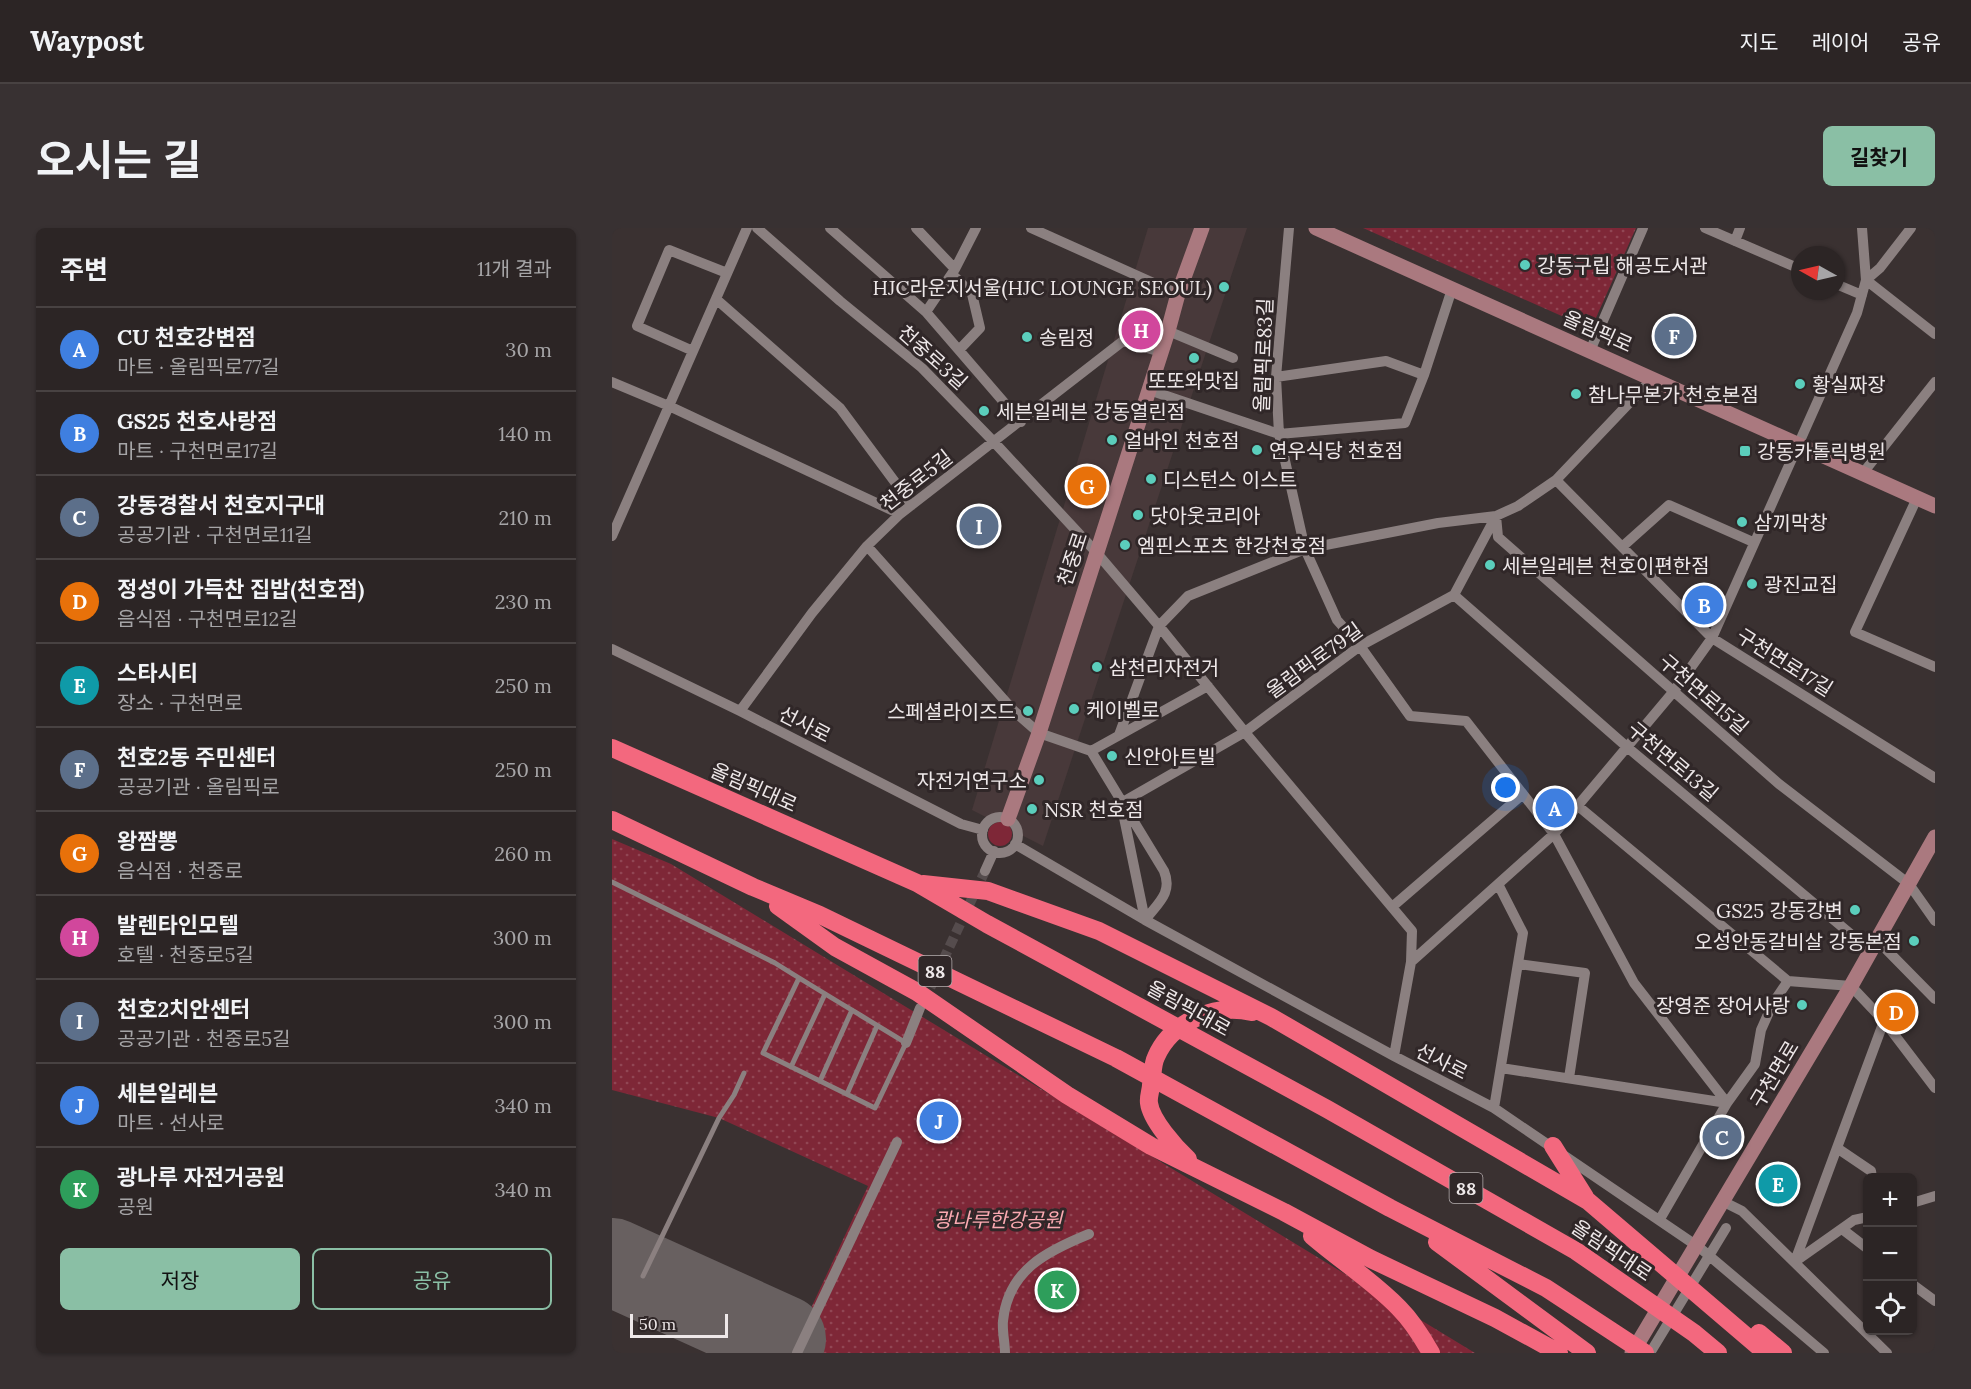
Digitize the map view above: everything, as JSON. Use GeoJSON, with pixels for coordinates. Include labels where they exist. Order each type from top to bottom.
{"type":"FeatureCollection","features":[{"type":"Feature","properties":{"kind":"highway","name":"올림픽대로"},"geometry":{"type":"LineString","coordinates":[[612,748],[917,883],[987,924],[1328,1109],[1576,1251],[1694,1333],[1718,1353]]}},
{"type":"Feature","properties":{"kind":"highway","name":"88"},"geometry":{"type":"LineString","coordinates":[[612,820],[753,887],[820,915],[1116,1058],[1390,1208],[1546,1288],[1645,1353]]}},
{"type":"Feature","properties":{"kind":"highway"},"geometry":{"type":"LineString","coordinates":[[917,883],[988,891],[1099,931],[1271,1017],[1588,1201],[1766,1353]]}},
{"type":"Feature","properties":{"kind":"highway"},"geometry":{"type":"LineString","coordinates":[[753,887],[835,947],[917,992],[1067,1095],[1151,1146],[1284,1212],[1371,1259],[1495,1318],[1559,1353]]}},
{"type":"Feature","properties":{"kind":"highway"},"geometry":{"type":"LineString","coordinates":[[1197,1169],[1158,1124],[1149,1103],[1155,1059],[1166,1039],[1199,1015],[1238,1009],[1271,1017]]}},
{"type":"Feature","properties":{"kind":"highway"},"geometry":{"type":"LineString","coordinates":[[1553,1146],[1588,1201]]}},
{"type":"Feature","properties":{"kind":"highway"},"geometry":{"type":"LineString","coordinates":[[1390,1208],[1587,1353]]}},
{"type":"Feature","properties":{"kind":"highway"},"geometry":{"type":"LineString","coordinates":[[1284,1212],[1338,1258],[1368,1279],[1400,1308],[1417,1329],[1431,1353]]}},
{"type":"Feature","properties":{"kind":"highway"},"geometry":{"type":"LineString","coordinates":[[1659,1260],[1705,1287],[1782,1353]]}},
{"type":"Feature","properties":{"kind":"main road","name":"천중로"},"geometry":{"type":"LineString","coordinates":[[1008,819],[1038,733],[1178,294],[1202,228]]}},
{"type":"Feature","properties":{"kind":"main road","name":"올림픽로"},"geometry":{"type":"LineString","coordinates":[[1316,228],[1935,506]]}},
{"type":"Feature","properties":{"kind":"main road","name":"구천면로"},"geometry":{"type":"LineString","coordinates":[[1632,1353],[1933,847]]}},
{"type":"Feature","properties":{"kind":"street"},"geometry":{"type":"LineString","coordinates":[[612,536],[747,228]]}},
{"type":"Feature","properties":{"kind":"street","name":"천중로3길"},"geometry":{"type":"LineString","coordinates":[[757,228],[840,302],[922,368],[994,442],[1096,552],[1412,932],[1411,962],[1394,1056]]}},
{"type":"Feature","properties":{"kind":"street"},"geometry":{"type":"LineString","coordinates":[[831,228],[926,312],[1020,422]]}},
{"type":"Feature","properties":{"kind":"street"},"geometry":{"type":"LineString","coordinates":[[916,228],[972,294],[980,328],[959,350]]}},
{"type":"Feature","properties":{"kind":"street"},"geometry":{"type":"LineString","coordinates":[[926,312],[953,272],[976,228]]}},
{"type":"Feature","properties":{"kind":"street"},"geometry":{"type":"LineString","coordinates":[[1031,228],[1178,294]]}},
{"type":"Feature","properties":{"kind":"street","name":"올림픽로83길"},"geometry":{"type":"LineString","coordinates":[[1289,228],[1276,378],[1279,434],[1305,549],[1337,620],[1360,646],[1410,716],[1466,721],[1554,834],[1634,983],[1727,1103]]}},
{"type":"Feature","properties":{"kind":"street"},"geometry":{"type":"LineString","coordinates":[[1590,351],[1643,228]]}},
{"type":"Feature","properties":{"kind":"street"},"geometry":{"type":"LineString","coordinates":[[1705,228],[1791,265]]}},
{"type":"Feature","properties":{"kind":"street"},"geometry":{"type":"LineString","coordinates":[[1735,241],[1740,228]]}},
{"type":"Feature","properties":{"kind":"street"},"geometry":{"type":"LineString","coordinates":[[1411,962],[1554,834],[1674,691],[1712,638],[1857,313],[1866,280],[1862,228]]}},
{"type":"Feature","properties":{"kind":"street"},"geometry":{"type":"LineString","coordinates":[[1866,280],[1880,268],[1911,228]]}},
{"type":"Feature","properties":{"kind":"street"},"geometry":{"type":"LineString","coordinates":[[693,351],[637,326],[669,250],[727,273]]}},
{"type":"Feature","properties":{"kind":"street"},"geometry":{"type":"LineString","coordinates":[[1866,280],[1935,334]]}},
{"type":"Feature","properties":{"kind":"street"},"geometry":{"type":"LineString","coordinates":[[1845,288],[1862,295]]}},
{"type":"Feature","properties":{"kind":"street"},"geometry":{"type":"LineString","coordinates":[[1149,390],[1279,434],[1405,423],[1424,375],[1452,289]]}},
{"type":"Feature","properties":{"kind":"street"},"geometry":{"type":"LineString","coordinates":[[716,299],[840,408],[912,505]]}},
{"type":"Feature","properties":{"kind":"street"},"geometry":{"type":"LineString","coordinates":[[1168,331],[1233,358]]}},
{"type":"Feature","properties":{"kind":"street","name":"천중로5길"},"geometry":{"type":"LineString","coordinates":[[740,711],[812,614],[867,546],[900,514],[1123,341],[1161,352]]}},
{"type":"Feature","properties":{"kind":"street"},"geometry":{"type":"LineString","coordinates":[[1276,378],[1386,361],[1424,375]]}},
{"type":"Feature","properties":{"kind":"street"},"geometry":{"type":"LineString","coordinates":[[1119,735],[1159,626],[1188,596],[1305,549],[1438,523],[1496,516],[1518,506],[1556,480],[1652,379]]}},
{"type":"Feature","properties":{"kind":"street"},"geometry":{"type":"LineString","coordinates":[[612,382],[669,406],[900,514]]}},
{"type":"Feature","properties":{"kind":"street"},"geometry":{"type":"LineString","coordinates":[[1863,473],[1935,382]]}},
{"type":"Feature","properties":{"kind":"street","name":"구천면로17길"},"geometry":{"type":"LineString","coordinates":[[1556,480],[1712,638],[1935,778]]}},
{"type":"Feature","properties":{"kind":"street"},"geometry":{"type":"LineString","coordinates":[[1917,498],[1855,632],[1935,667]]}},
{"type":"Feature","properties":{"kind":"street"},"geometry":{"type":"LineString","coordinates":[[1622,547],[1669,505],[1753,542]]}},
{"type":"Feature","properties":{"kind":"street"},"geometry":{"type":"LineString","coordinates":[[1454,595],[1496,516]]}},
{"type":"Feature","properties":{"kind":"street","name":"구천면로15길"},"geometry":{"type":"LineString","coordinates":[[1496,516],[1498,537],[1779,784],[1909,884],[1935,921]]}},
{"type":"Feature","properties":{"kind":"street"},"geometry":{"type":"LineString","coordinates":[[867,546],[1014,711],[1038,733],[1091,751],[1168,881],[1166,893],[1145,920]]}},
{"type":"Feature","properties":{"kind":"street","name":"올림픽로79길"},"geometry":{"type":"LineString","coordinates":[[1121,803],[1245,732],[1360,646],[1454,595]]}},
{"type":"Feature","properties":{"kind":"street","name":"구천면로13길"},"geometry":{"type":"LineString","coordinates":[[1454,595],[1627,747],[1874,946]]}},
{"type":"Feature","properties":{"kind":"street","name":"선사로"},"geometry":{"type":"LineString","coordinates":[[612,649],[740,711],[961,824],[983,830]]}},
{"type":"Feature","properties":{"kind":"street"},"geometry":{"type":"LineString","coordinates":[[1091,751],[1208,686]]}},
{"type":"Feature","properties":{"kind":"street"},"geometry":{"type":"LineString","coordinates":[[1392,907],[1523,794]]}},
{"type":"Feature","properties":{"kind":"street"},"geometry":{"type":"LineString","coordinates":[[1121,803],[1145,920]]}},
{"type":"Feature","properties":{"kind":"street"},"geometry":{"type":"LineString","coordinates":[[1578,806],[1788,981],[1851,986],[1884,1021],[1935,1088]]}},
{"type":"Feature","properties":{"kind":"street"},"geometry":{"type":"LineString","coordinates":[[994,818],[1008,819],[1017,830],[1015,844],[1003,852],[987,847],[983,841],[985,825],[994,818]]}},
{"type":"Feature","properties":{"kind":"street","name":"선사로"},"geometry":{"type":"LineString","coordinates":[[1015,844],[1145,920],[1494,1108],[1700,1248],[1824,1353]]}},
{"type":"Feature","properties":{"kind":"street"},"geometry":{"type":"LineString","coordinates":[[985,871],[994,851]]}},
{"type":"Feature","properties":{"kind":"street"},"geometry":{"type":"LineString","coordinates":[[1494,1108],[1523,933],[1498,884]]}},
{"type":"Feature","properties":{"kind":"street"},"geometry":{"type":"LineString","coordinates":[[1874,946],[1935,999]]}},
{"type":"Feature","properties":{"kind":"street"},"geometry":{"type":"LineString","coordinates":[[1518,964],[1586,974],[1569,1078]]}},
{"type":"Feature","properties":{"kind":"street"},"geometry":{"type":"LineString","coordinates":[[1660,1219],[1727,1103],[1755,1064],[1761,1030],[1773,1003],[1788,981]]}},
{"type":"Feature","properties":{"kind":"street"},"geometry":{"type":"LineString","coordinates":[[906,1043],[920,1008]]}},
{"type":"Feature","properties":{"kind":"street"},"geometry":{"type":"LineString","coordinates":[[1795,1262],[1884,1021]]}},
{"type":"Feature","properties":{"kind":"street"},"geometry":{"type":"LineString","coordinates":[[1501,1068],[1727,1103]]}},
{"type":"Feature","properties":{"kind":"street"},"geometry":{"type":"LineString","coordinates":[[797,1353],[897,1142]]}},
{"type":"Feature","properties":{"kind":"street"},"geometry":{"type":"LineString","coordinates":[[1837,1148],[1871,1173]]}},
{"type":"Feature","properties":{"kind":"street"},"geometry":{"type":"LineString","coordinates":[[1917,1201],[1935,1196]]}},
{"type":"Feature","properties":{"kind":"street"},"geometry":{"type":"LineString","coordinates":[[1722,1201],[1742,1211],[1887,1353]]}},
{"type":"Feature","properties":{"kind":"street"},"geometry":{"type":"LineString","coordinates":[[1795,1262],[1854,1220],[1863,1218]]}},
{"type":"Feature","properties":{"kind":"street"},"geometry":{"type":"LineString","coordinates":[[1650,1353],[1726,1228]]}},
{"type":"Feature","properties":{"kind":"street"},"geometry":{"type":"LineString","coordinates":[[1842,1229],[1863,1245]]}},
{"type":"Feature","properties":{"kind":"street"},"geometry":{"type":"LineString","coordinates":[[1005,1353],[1002,1324],[1005,1304],[1024,1271],[1055,1248],[1089,1234]]}},
{"type":"Feature","properties":{"kind":"street"},"geometry":{"type":"LineString","coordinates":[[1917,1288],[1935,1301]]}},
{"type":"Feature","properties":{"kind":"lane"},"geometry":{"type":"LineString","coordinates":[[612,882],[775,963],[906,1043],[875,1108],[763,1053],[799,978]]}},
{"type":"Feature","properties":{"kind":"lane"},"geometry":{"type":"LineString","coordinates":[[791,1067],[825,994]]}},
{"type":"Feature","properties":{"kind":"lane"},"geometry":{"type":"LineString","coordinates":[[820,1081],[852,1010]]}},
{"type":"Feature","properties":{"kind":"lane"},"geometry":{"type":"LineString","coordinates":[[847,1094],[877,1026]]}},
{"type":"Feature","properties":{"kind":"lane"},"geometry":{"type":"LineString","coordinates":[[644,1276],[719,1118],[734,1095],[744,1073]]}},
{"type":"Feature","properties":{"kind":"shaded area"},"geometry":{"type":"Polygon","coordinates":[[[1148,228],[1247,228],[1043,846],[972,810],[1148,228]]]}},
{"type":"Feature","properties":{"kind":"green space"},"geometry":{"type":"Polygon","coordinates":[[[1363,228],[1636,228],[1591,329],[1363,228]]]}},
{"type":"Feature","properties":{"kind":"green space"},"geometry":{"type":"Polygon","coordinates":[[[1000,822],[1008,826],[1012,834],[1008,842],[1000,846],[992,842],[988,834],[992,826],[1000,822]]]}},
{"type":"Feature","properties":{"kind":"green space","name":"광나루한강공원"},"geometry":{"type":"Polygon","coordinates":[[[612,839],[671,864],[1475,1353],[790,1353],[868,1186],[719,1118],[612,1090],[612,839]]]}},
{"type":"Feature","properties":{"kind":"runway"},"geometry":{"type":"LineString","coordinates":[[612,1262],[782,1339]]}},
{"type":"Feature","properties":{"kind":"tunnel"},"geometry":{"type":"LineString","coordinates":[[924,1001],[985,871]]}},
{"type":"Feature","properties":{"kind":"place","name":"강동구립 해공도서관"},"geometry":{"type":"Point","coordinates":[1525,265]}},
{"type":"Feature","properties":{"kind":"place","name":"HJC라운지서울(HJC LOUNGE SEOUL)"},"geometry":{"type":"Point","coordinates":[1224,287]}},
{"type":"Feature","properties":{"kind":"place","name":"발렌타인모텔"},"geometry":{"type":"Point","coordinates":[1141,330]}},
{"type":"Feature","properties":{"kind":"place","name":"천호2동 주민센터"},"geometry":{"type":"Point","coordinates":[1674,336]}},
{"type":"Feature","properties":{"kind":"place","name":"송림정"},"geometry":{"type":"Point","coordinates":[1027,337]}},
{"type":"Feature","properties":{"kind":"place","name":"또또와맛집"},"geometry":{"type":"Point","coordinates":[1194,358]}},
{"type":"Feature","properties":{"kind":"place","name":"황실짜장"},"geometry":{"type":"Point","coordinates":[1800,384]}},
{"type":"Feature","properties":{"kind":"place","name":"참나무본가 천호본점"},"geometry":{"type":"Point","coordinates":[1576,394]}},
{"type":"Feature","properties":{"kind":"place","name":"세븐일레븐 강동열린점"},"geometry":{"type":"Point","coordinates":[984,411]}},
{"type":"Feature","properties":{"kind":"place","name":"얼바인 천호점"},"geometry":{"type":"Point","coordinates":[1112,440]}},
{"type":"Feature","properties":{"kind":"place","name":"연우식당 천호점"},"geometry":{"type":"Point","coordinates":[1257,450]}},
{"type":"Feature","properties":{"kind":"place","name":"강동카톨릭병원"},"geometry":{"type":"Point","coordinates":[1745,451]}},
{"type":"Feature","properties":{"kind":"place","name":"디스턴스 이스트"},"geometry":{"type":"Point","coordinates":[1151,479]}},
{"type":"Feature","properties":{"kind":"place","name":"왕짬뽕"},"geometry":{"type":"Point","coordinates":[1087,486]}},
{"type":"Feature","properties":{"kind":"place","name":"닷아웃코리아"},"geometry":{"type":"Point","coordinates":[1138,515]}},
{"type":"Feature","properties":{"kind":"place","name":"삼끼막창"},"geometry":{"type":"Point","coordinates":[1742,522]}},
{"type":"Feature","properties":{"kind":"place","name":"천호2치안센터"},"geometry":{"type":"Point","coordinates":[979,526]}},
{"type":"Feature","properties":{"kind":"place","name":"엠핀스포츠 한강천호점"},"geometry":{"type":"Point","coordinates":[1125,545]}},
{"type":"Feature","properties":{"kind":"place","name":"세븐일레븐 천호이편한점"},"geometry":{"type":"Point","coordinates":[1490,565]}},
{"type":"Feature","properties":{"kind":"place","name":"광진교집"},"geometry":{"type":"Point","coordinates":[1752,584]}},
{"type":"Feature","properties":{"kind":"place","name":"GS25 천호사랑점"},"geometry":{"type":"Point","coordinates":[1704,605]}},
{"type":"Feature","properties":{"kind":"place","name":"삼천리자전거"},"geometry":{"type":"Point","coordinates":[1097,667]}},
{"type":"Feature","properties":{"kind":"place","name":"케이벨로"},"geometry":{"type":"Point","coordinates":[1074,709]}},
{"type":"Feature","properties":{"kind":"place","name":"스페셜라이즈드"},"geometry":{"type":"Point","coordinates":[1028,711]}},
{"type":"Feature","properties":{"kind":"place","name":"신안아트빌"},"geometry":{"type":"Point","coordinates":[1112,756]}},
{"type":"Feature","properties":{"kind":"place","name":"자전거연구소"},"geometry":{"type":"Point","coordinates":[1039,780]}},
{"type":"Feature","properties":{"kind":"place","name":"CU 천호강변점"},"geometry":{"type":"Point","coordinates":[1555,808]}},
{"type":"Feature","properties":{"kind":"place","name":"NSR 천호점"},"geometry":{"type":"Point","coordinates":[1032,809]}},
{"type":"Feature","properties":{"kind":"place","name":"GS25 강동강변"},"geometry":{"type":"Point","coordinates":[1855,910]}},
{"type":"Feature","properties":{"kind":"place","name":"오성안동갈비살 강동본점"},"geometry":{"type":"Point","coordinates":[1914,941]}},
{"type":"Feature","properties":{"kind":"place","name":"장영준 장어사랑"},"geometry":{"type":"Point","coordinates":[1802,1005]}},
{"type":"Feature","properties":{"kind":"place","name":"정성이 가득찬 집밥(천호점)"},"geometry":{"type":"Point","coordinates":[1896,1012]}},
{"type":"Feature","properties":{"kind":"place","name":"세븐일레븐"},"geometry":{"type":"Point","coordinates":[939,1121]}},
{"type":"Feature","properties":{"kind":"place","name":"강동경찰서 천호지구대"},"geometry":{"type":"Point","coordinates":[1722,1137]}},
{"type":"Feature","properties":{"kind":"place","name":"스타시티"},"geometry":{"type":"Point","coordinates":[1778,1184]}},
{"type":"Feature","properties":{"kind":"place","name":"광나루 자전거공원"},"geometry":{"type":"Point","coordinates":[1057,1290]}}]}
